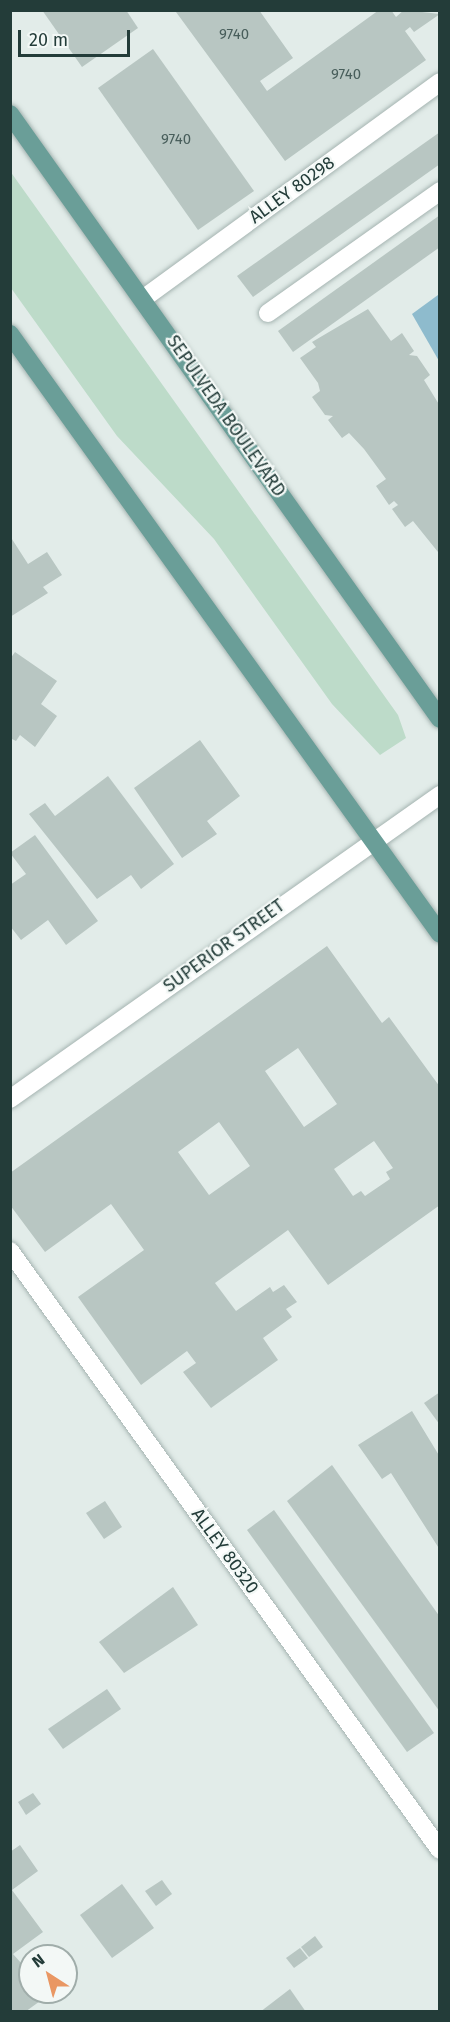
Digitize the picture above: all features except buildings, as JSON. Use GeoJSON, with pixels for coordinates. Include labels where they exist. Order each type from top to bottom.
{"type":"FeatureCollection","features":[{"type":"Feature","properties":{"kind":"main road","name":"SEPULVEDA BOULEVARD"},"geometry":{"type":"LineString","coordinates":[[10,114],[144,298],[440,719]]}},
{"type":"Feature","properties":{"kind":"main road"},"geometry":{"type":"LineString","coordinates":[[10,334],[440,934]]}},
{"type":"Feature","properties":{"kind":"street","name":"ALLEY 80298"},"geometry":{"type":"LineString","coordinates":[[144,298],[440,82]]}},
{"type":"Feature","properties":{"kind":"street"},"geometry":{"type":"LineString","coordinates":[[268,313],[440,191]]}},
{"type":"Feature","properties":{"kind":"street","name":"SUPERIOR STREET"},"geometry":{"type":"LineString","coordinates":[[10,1099],[440,795]]}},
{"type":"Feature","properties":{"kind":"street","name":"ALLEY 80320"},"geometry":{"type":"LineString","coordinates":[[10,1251],[440,1850]]}},
{"type":"Feature","properties":{"kind":"green space"},"geometry":{"type":"Polygon","coordinates":[[[10,171],[398,715],[406,738],[380,755],[332,704],[214,539],[117,436],[11,288],[10,171]]]}},
{"type":"Feature","properties":{"kind":"water"},"geometry":{"type":"Polygon","coordinates":[[[438,295],[440,297],[439,361],[412,314],[438,295]]]}}]}
